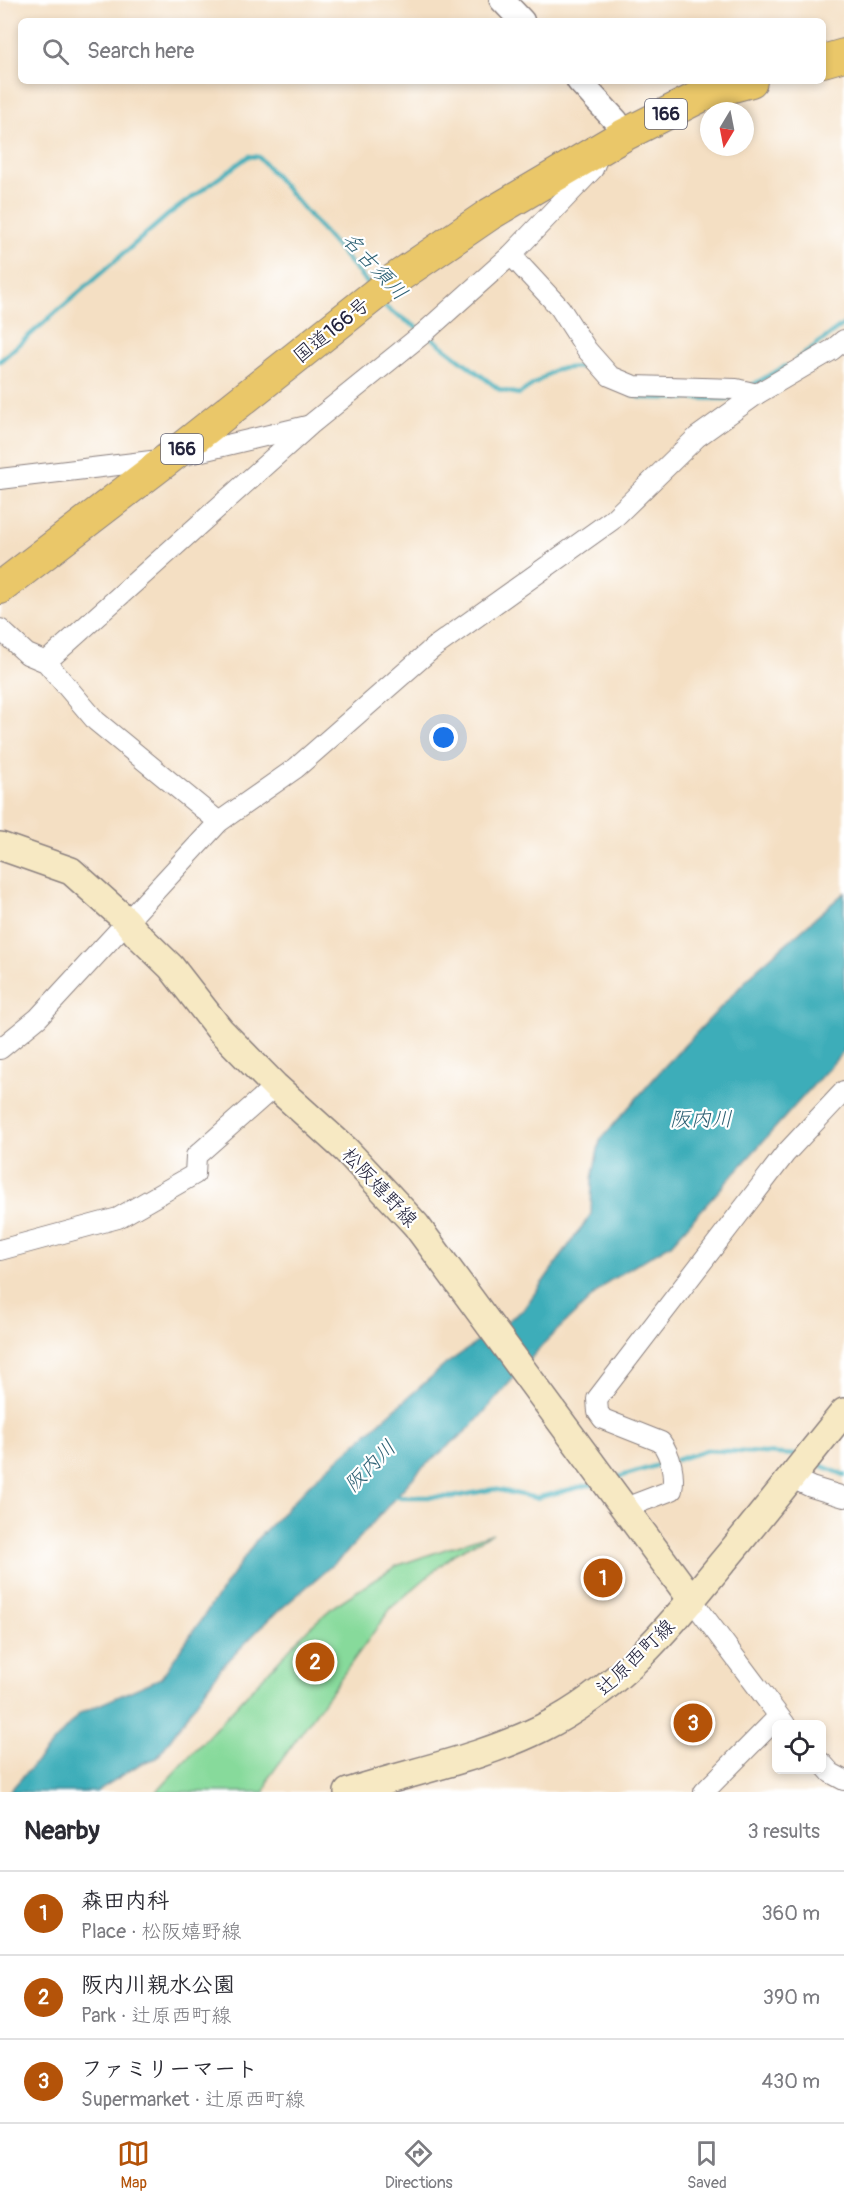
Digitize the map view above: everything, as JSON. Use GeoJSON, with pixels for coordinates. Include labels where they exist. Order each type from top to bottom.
{"type":"FeatureCollection","features":[{"type":"Feature","properties":{"kind":"highway"},"geometry":{"type":"LineString","coordinates":[[826,60],[844,55]]}},
{"type":"Feature","properties":{"kind":"highway","name":"国道166号"},"geometry":{"type":"LineString","coordinates":[[0,588],[168,459],[392,281],[490,214],[613,142],[707,93],[740,84]]}},
{"type":"Feature","properties":{"kind":"main road","name":"松阪嬉野線"},"geometry":{"type":"LineString","coordinates":[[0,846],[71,871],[126,920],[171,967],[214,1024],[275,1086],[346,1150],[416,1225],[692,1600]]}},
{"type":"Feature","properties":{"kind":"main road","name":"辻原西町線"},"geometry":{"type":"LineString","coordinates":[[348,1792],[494,1749],[567,1715],[595,1697],[626,1671],[692,1600],[844,1412]]}},
{"type":"Feature","properties":{"kind":"street"},"geometry":{"type":"LineString","coordinates":[[502,0],[519,18]]}},
{"type":"Feature","properties":{"kind":"street"},"geometry":{"type":"LineString","coordinates":[[46,662],[310,425],[425,332],[511,255],[593,169],[613,142],[616,121],[582,84]]}},
{"type":"Feature","properties":{"kind":"street"},"geometry":{"type":"LineString","coordinates":[[511,255],[560,308],[587,350],[610,376],[634,386],[735,389],[756,394]]}},
{"type":"Feature","properties":{"kind":"street"},"geometry":{"type":"LineString","coordinates":[[0,1049],[38,1018],[126,920],[219,822],[296,768],[433,648],[612,520],[697,437],[756,394],[840,350]]}},
{"type":"Feature","properties":{"kind":"street"},"geometry":{"type":"LineString","coordinates":[[0,479],[168,459],[310,425]]}},
{"type":"Feature","properties":{"kind":"street"},"geometry":{"type":"LineString","coordinates":[[0,630],[27,654],[46,662],[96,721],[219,822]]}},
{"type":"Feature","properties":{"kind":"street"},"geometry":{"type":"LineString","coordinates":[[0,1250],[118,1218],[195,1174],[196,1156],[275,1086]]}},
{"type":"Feature","properties":{"kind":"street"},"geometry":{"type":"LineString","coordinates":[[625,1508],[672,1490],[674,1478],[666,1450],[661,1443],[603,1419],[598,1412],[597,1399],[784,1154],[844,1091]]}},
{"type":"Feature","properties":{"kind":"street"},"geometry":{"type":"LineString","coordinates":[[792,1478],[811,1487],[844,1497]]}},
{"type":"Feature","properties":{"kind":"street"},"geometry":{"type":"LineString","coordinates":[[692,1600],[781,1720]]}},
{"type":"Feature","properties":{"kind":"street"},"geometry":{"type":"LineString","coordinates":[[704,1792],[772,1730]]}},
{"type":"Feature","properties":{"kind":"street"},"geometry":{"type":"LineString","coordinates":[[826,1767],[844,1780]]}},
{"type":"Feature","properties":{"kind":"green space"},"geometry":{"type":"Polygon","coordinates":[[[493,1533],[454,1554],[391,1608],[270,1776],[265,1792],[156,1792],[309,1628],[334,1606],[396,1566],[493,1533]]]}},
{"type":"Feature","properties":{"kind":"water","name":"阪内川"},"geometry":{"type":"Polygon","coordinates":[[[844,893],[844,1051],[671,1244],[609,1281],[545,1342],[472,1426],[420,1470],[346,1553],[267,1621],[221,1668],[157,1758],[140,1764],[96,1792],[9,1792],[80,1713],[161,1678],[257,1539],[312,1482],[446,1364],[523,1310],[591,1214],[592,1179],[600,1140],[664,1067],[758,968],[844,893]]]}},
{"type":"Feature","properties":{"kind":"waterway","name":"名古須川"},"geometry":{"type":"LineString","coordinates":[[0,361],[169,214],[249,156],[259,157],[370,286]]}},
{"type":"Feature","properties":{"kind":"waterway","name":"名古須川"},"geometry":{"type":"LineString","coordinates":[[382,302],[386,308],[421,330]]}},
{"type":"Feature","properties":{"kind":"waterway","name":"名古須川"},"geometry":{"type":"LineString","coordinates":[[796,360],[844,324]]}},
{"type":"Feature","properties":{"kind":"waterway","name":"名古須川"},"geometry":{"type":"LineString","coordinates":[[428,335],[500,390],[519,394],[556,369],[591,366],[593,368]]}},
{"type":"Feature","properties":{"kind":"waterway","name":"名古須川"},"geometry":{"type":"LineString","coordinates":[[749,387],[786,366]]}},
{"type":"Feature","properties":{"kind":"waterway","name":"名古須川"},"geometry":{"type":"LineString","coordinates":[[631,394],[643,398],[732,399],[737,395]]}},
{"type":"Feature","properties":{"kind":"waterway"},"geometry":{"type":"LineString","coordinates":[[676,1460],[707,1450],[797,1455]]}},
{"type":"Feature","properties":{"kind":"waterway"},"geometry":{"type":"LineString","coordinates":[[813,1462],[844,1475]]}},
{"type":"Feature","properties":{"kind":"waterway"},"geometry":{"type":"LineString","coordinates":[[612,1479],[665,1463]]}},
{"type":"Feature","properties":{"kind":"waterway"},"geometry":{"type":"LineString","coordinates":[[392,1497],[453,1497],[494,1489],[536,1498],[596,1483]]}},
{"type":"Feature","properties":{"kind":"place","name":"森田内科"},"geometry":{"type":"Point","coordinates":[603,1578]}},
{"type":"Feature","properties":{"kind":"place","name":"阪内川親水公園"},"geometry":{"type":"Point","coordinates":[315,1662]}},
{"type":"Feature","properties":{"kind":"place","name":"ファミリーマート"},"geometry":{"type":"Point","coordinates":[693,1723]}}]}
